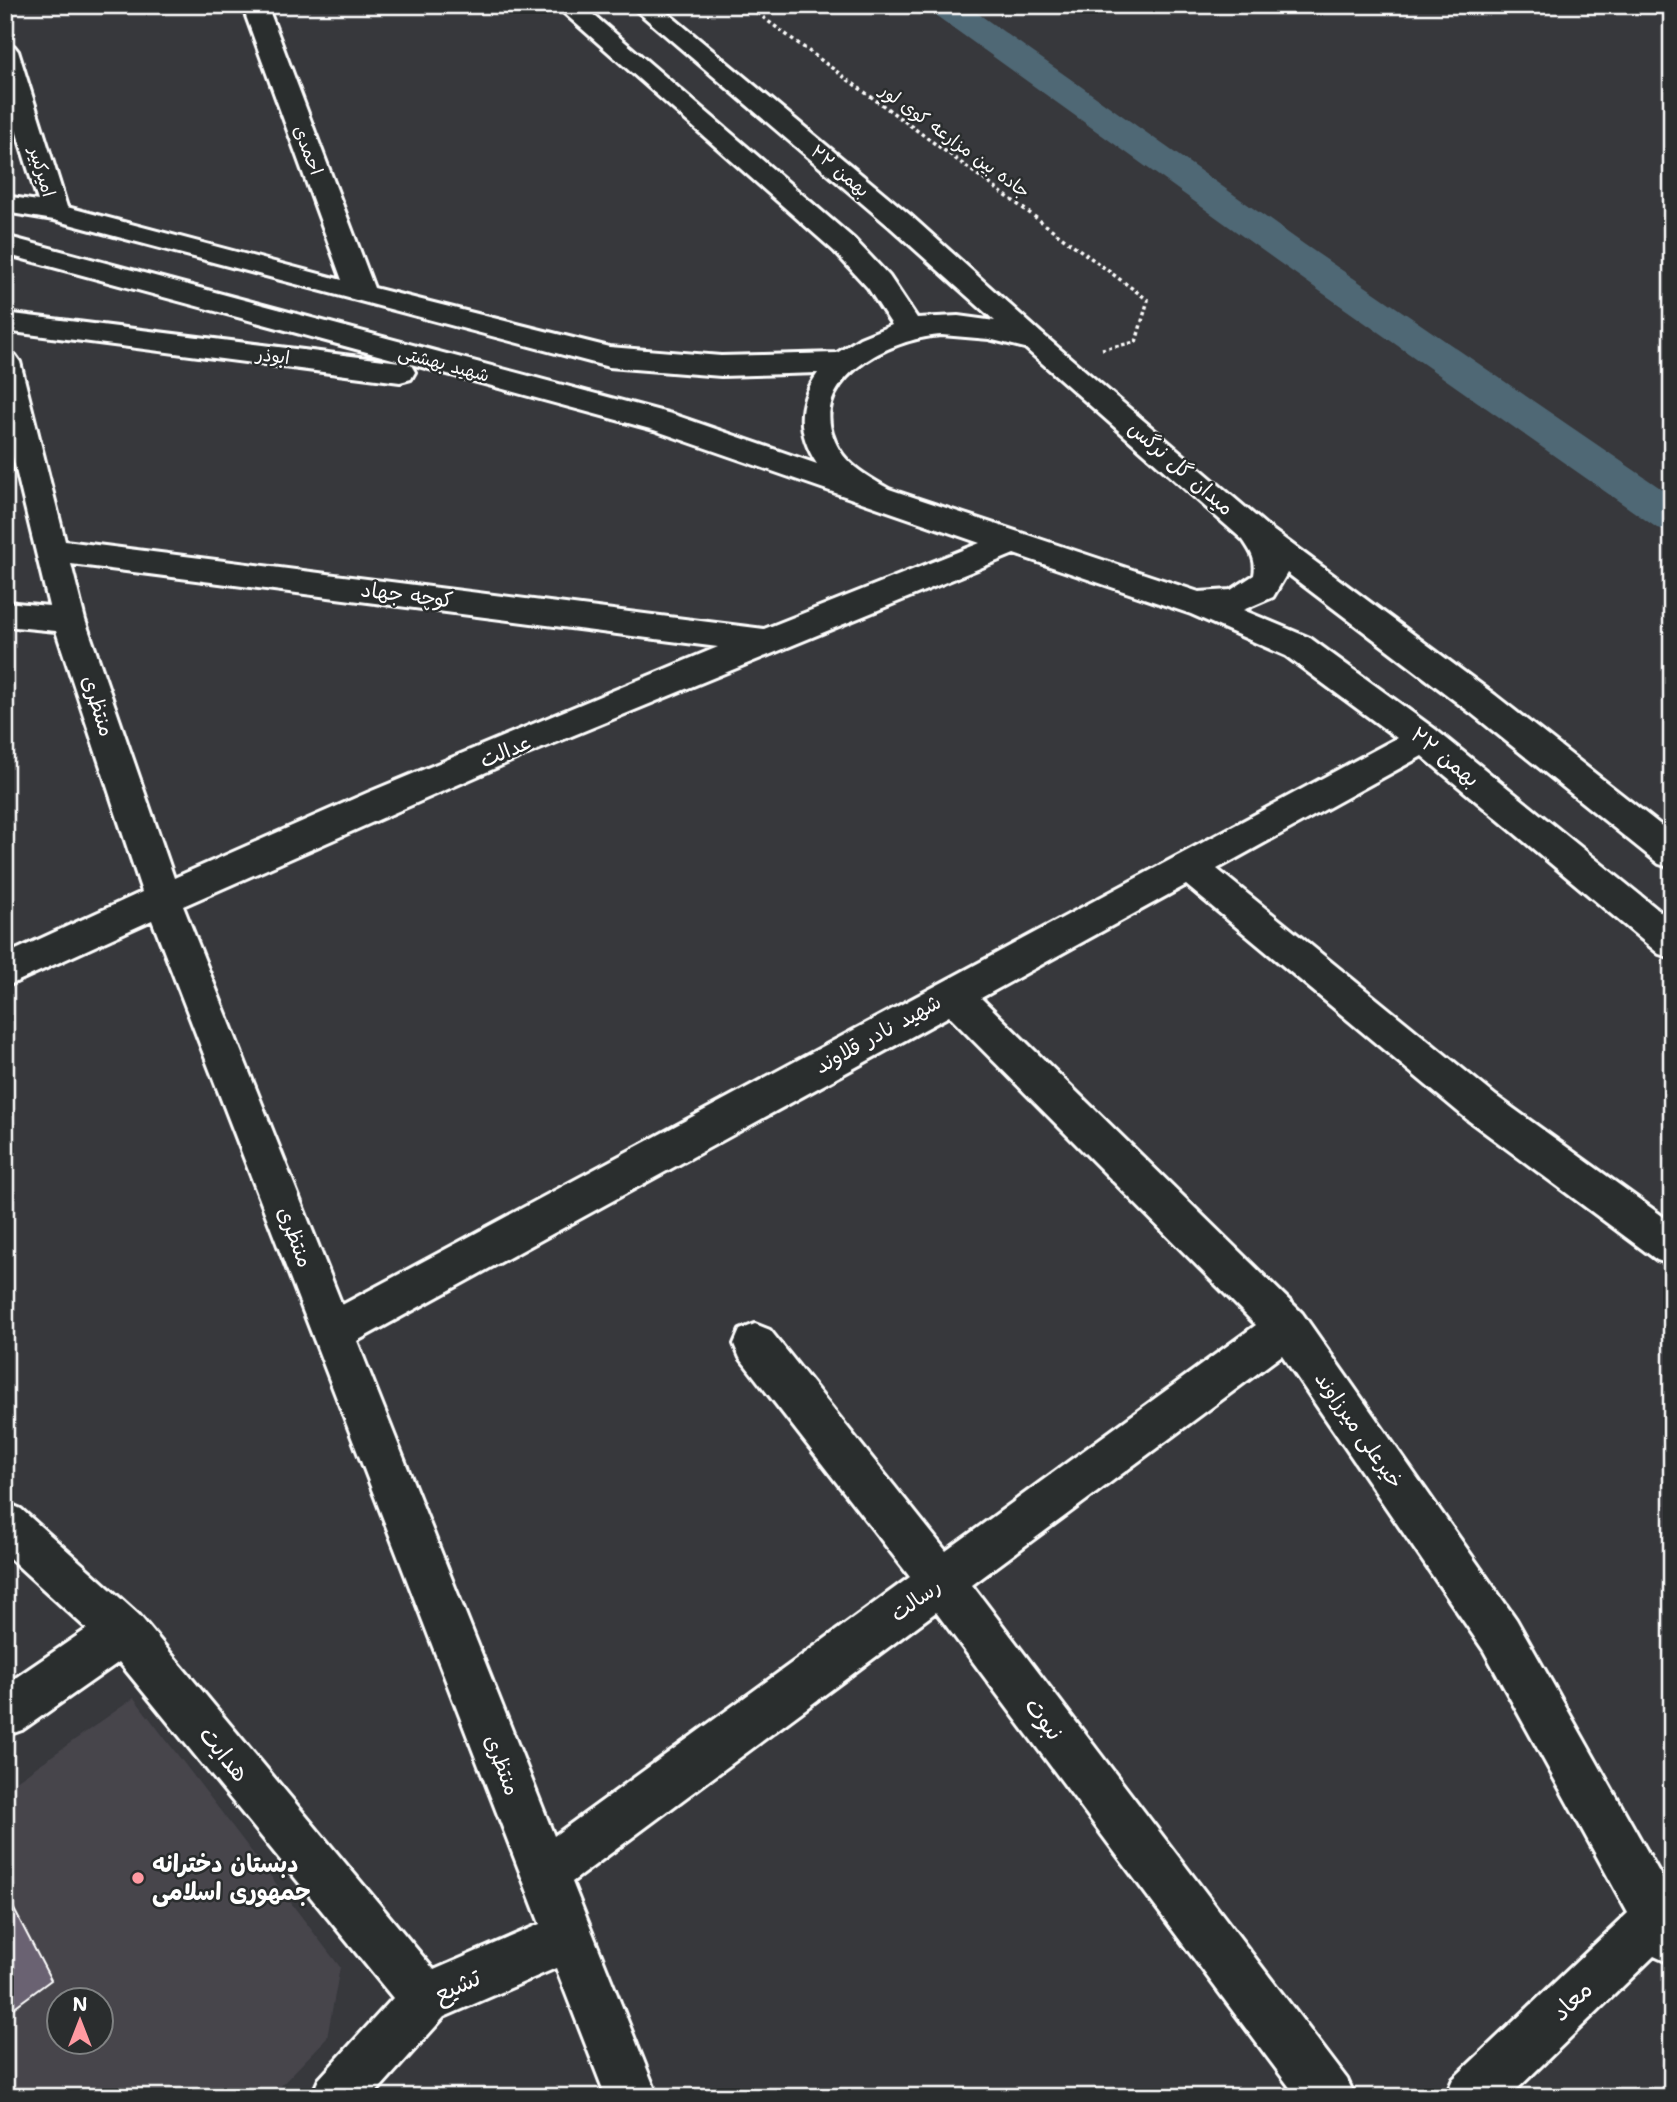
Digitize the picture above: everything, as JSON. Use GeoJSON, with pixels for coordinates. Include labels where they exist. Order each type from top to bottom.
{"type":"FeatureCollection","features":[{"type":"Feature","properties":{"kind":"street","name":"احمدی"},"geometry":{"type":"LineString","coordinates":[[254,5],[362,294]]}},
{"type":"Feature","properties":{"kind":"street"},"geometry":{"type":"LineString","coordinates":[[567,5],[844,245],[879,282],[909,329]]}},
{"type":"Feature","properties":{"kind":"street","name":"۲۲ بهمن"},"geometry":{"type":"LineString","coordinates":[[642,5],[900,221],[1045,349]]}},
{"type":"Feature","properties":{"kind":"street","name":"امیرکبیر"},"geometry":{"type":"LineString","coordinates":[[5,51],[55,212]]}},
{"type":"Feature","properties":{"kind":"street"},"geometry":{"type":"LineString","coordinates":[[5,204],[55,212],[609,357],[721,366],[841,363]]}},
{"type":"Feature","properties":{"kind":"street","name":"شهید بهشتی"},"geometry":{"type":"LineString","coordinates":[[5,245],[664,422],[878,498]]}},
{"type":"Feature","properties":{"kind":"street","name":"ابوذر"},"geometry":{"type":"LineString","coordinates":[[5,322],[541,390]]}},
{"type":"Feature","properties":{"kind":"street","name":"میدان گل نرگس"},"geometry":{"type":"LineString","coordinates":[[952,324],[996,328],[1045,349],[1266,544],[1272,572],[1254,595],[1237,602],[1198,604],[878,498],[845,476],[823,448],[816,418],[822,389],[841,363],[872,342],[909,329],[952,324]]}},
{"type":"Feature","properties":{"kind":"street","name":"منتظری"},"geometry":{"type":"LineString","coordinates":[[5,362],[69,620],[162,898],[632,2097]]}},
{"type":"Feature","properties":{"kind":"street"},"geometry":{"type":"LineString","coordinates":[[1254,532],[1483,704],[1672,854]]}},
{"type":"Feature","properties":{"kind":"street","name":"عدالت"},"geometry":{"type":"LineString","coordinates":[[5,972],[162,898],[765,641],[1013,542]]}},
{"type":"Feature","properties":{"kind":"street","name":"کوچه جهاد"},"geometry":{"type":"LineString","coordinates":[[50,550],[765,641]]}},
{"type":"Feature","properties":{"kind":"street","name":"۲۲ بهمن"},"geometry":{"type":"LineString","coordinates":[[1198,604],[1298,647],[1424,739],[1672,943]]}},
{"type":"Feature","properties":{"kind":"street"},"geometry":{"type":"LineString","coordinates":[[5,614],[69,620]]}},
{"type":"Feature","properties":{"kind":"street","name":"شهید نادر قلاوند"},"geometry":{"type":"LineString","coordinates":[[333,1332],[1424,739]]}},
{"type":"Feature","properties":{"kind":"street"},"geometry":{"type":"LineString","coordinates":[[1188,866],[1482,1108],[1672,1247]]}},
{"type":"Feature","properties":{"kind":"street","name":"خیرعلی میرزاوند"},"geometry":{"type":"LineString","coordinates":[[952,994],[1287,1327],[1500,1635],[1667,1921]]}},
{"type":"Feature","properties":{"kind":"street","name":"رسالت"},"geometry":{"type":"LineString","coordinates":[[544,1872],[1287,1327]]}},
{"type":"Feature","properties":{"kind":"street","name":"نبوت"},"geometry":{"type":"LineString","coordinates":[[755,1344],[941,1581],[1329,2097]]}},
{"type":"Feature","properties":{"kind":"street","name":"هدایت"},"geometry":{"type":"LineString","coordinates":[[5,1524],[123,1631],[426,1999]]}},
{"type":"Feature","properties":{"kind":"street"},"geometry":{"type":"LineString","coordinates":[[5,1713],[123,1631]]}},
{"type":"Feature","properties":{"kind":"street","name":"معاد"},"geometry":{"type":"LineString","coordinates":[[1471,2097],[1667,1921]]}},
{"type":"Feature","properties":{"kind":"street","name":"تشیع"},"geometry":{"type":"LineString","coordinates":[[337,2097],[426,1999],[569,1937]]}},
{"type":"Feature","properties":{"kind":"path","name":"جاده بین مزارعه کوی لور"},"geometry":{"type":"LineString","coordinates":[[746,5],[1147,300],[1136,342],[1045,349]]}},
{"type":"Feature","properties":{"kind":"shaded area","name":"دبستان دخترانه جمهوری اسلامی"},"geometry":{"type":"Polygon","coordinates":[[[134,1698],[340,1967],[327,2038],[270,2097],[5,2097],[5,1789],[134,1698]]]}},
{"type":"Feature","properties":{"kind":"building"},"geometry":{"type":"Polygon","coordinates":[[[5,1892],[51,1980],[5,2014],[5,1892]]]}},
{"type":"Feature","properties":{"kind":"waterway"},"geometry":{"type":"LineString","coordinates":[[943,5],[1291,253],[1672,517]]}},
{"type":"Feature","properties":{"kind":"place","name":"دبستان دخترانه جمهوری اسلامی"},"geometry":{"type":"Point","coordinates":[138,1878]}}]}
